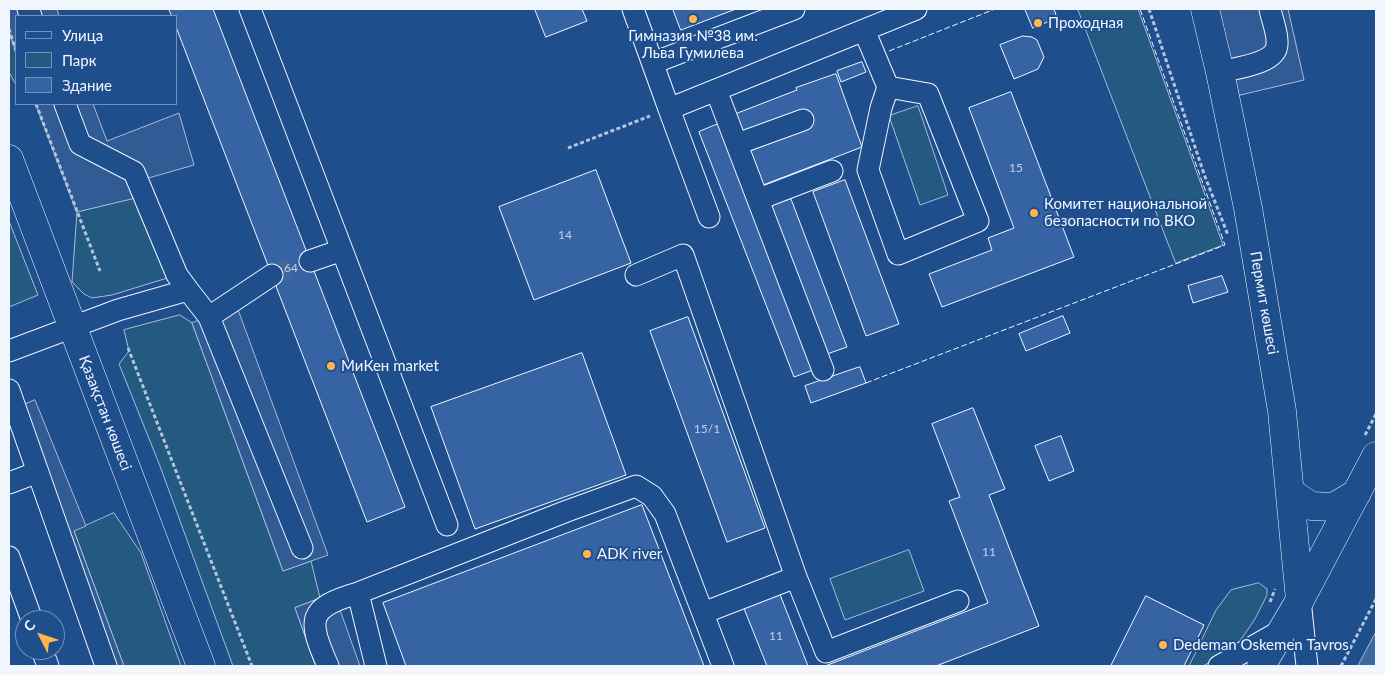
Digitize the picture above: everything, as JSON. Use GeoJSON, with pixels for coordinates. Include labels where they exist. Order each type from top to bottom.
{"type":"FeatureCollection","features":[{"type":"Feature","properties":{"kind":"main road","name":"Пермит көшесі"},"geometry":{"type":"LineString","coordinates":[[1205,9],[1248,208],[1282,411],[1300,600]]}},
{"type":"Feature","properties":{"kind":"main road","name":"Қазақстан көшесі"},"geometry":{"type":"LineString","coordinates":[[9,159],[201,666]]}},
{"type":"Feature","properties":{"kind":"main road"},"geometry":{"type":"LineString","coordinates":[[1261,666],[1300,600],[1357,493],[1369,449]]}},
{"type":"Feature","properties":{"kind":"main road"},"geometry":{"type":"LineString","coordinates":[[1290,492],[1311,506],[1334,507],[1357,493]]}},
{"type":"Feature","properties":{"kind":"street"},"geometry":{"type":"LineString","coordinates":[[250,9],[446,525]]}},
{"type":"Feature","properties":{"kind":"street"},"geometry":{"type":"LineString","coordinates":[[633,9],[709,217]]}},
{"type":"Feature","properties":{"kind":"street"},"geometry":{"type":"LineString","coordinates":[[653,63],[794,9]]}},
{"type":"Feature","properties":{"kind":"street"},"geometry":{"type":"LineString","coordinates":[[669,109],[916,9]]}},
{"type":"Feature","properties":{"kind":"street"},"geometry":{"type":"LineString","coordinates":[[1220,72],[1267,60],[1274,54],[1278,43],[1270,9]]}},
{"type":"Feature","properties":{"kind":"street"},"geometry":{"type":"LineString","coordinates":[[864,30],[888,87],[881,108],[868,170],[898,254],[978,221],[928,94],[888,87]]}},
{"type":"Feature","properties":{"kind":"street"},"geometry":{"type":"LineString","coordinates":[[716,90],[823,370]]}},
{"type":"Feature","properties":{"kind":"street"},"geometry":{"type":"LineString","coordinates":[[65,105],[80,144],[134,172],[177,275],[209,317],[302,548]]}},
{"type":"Feature","properties":{"kind":"street"},"geometry":{"type":"LineString","coordinates":[[737,144],[803,120]]}},
{"type":"Feature","properties":{"kind":"street"},"geometry":{"type":"LineString","coordinates":[[758,200],[832,171]]}},
{"type":"Feature","properties":{"kind":"street"},"geometry":{"type":"LineString","coordinates":[[310,261],[342,250]]}},
{"type":"Feature","properties":{"kind":"street"},"geometry":{"type":"LineString","coordinates":[[636,275],[683,254],[796,577],[826,652],[958,601]]}},
{"type":"Feature","properties":{"kind":"street"},"geometry":{"type":"LineString","coordinates":[[209,317],[272,275]]}},
{"type":"Feature","properties":{"kind":"street"},"geometry":{"type":"LineString","coordinates":[[9,351],[118,310],[188,290]]}},
{"type":"Feature","properties":{"kind":"street"},"geometry":{"type":"LineString","coordinates":[[9,390],[106,666]]}},
{"type":"Feature","properties":{"kind":"street"},"geometry":{"type":"LineString","coordinates":[[9,483],[38,472]]}},
{"type":"Feature","properties":{"kind":"street"},"geometry":{"type":"LineString","coordinates":[[328,666],[316,637],[315,617],[321,609],[340,598],[358,593],[636,486],[652,496],[665,514],[723,666]]}},
{"type":"Feature","properties":{"kind":"street"},"geometry":{"type":"LineString","coordinates":[[9,557],[28,610]]}},
{"type":"Feature","properties":{"kind":"street"},"geometry":{"type":"LineString","coordinates":[[703,613],[796,577]]}},
{"type":"Feature","properties":{"kind":"street"},"geometry":{"type":"LineString","coordinates":[[358,593],[376,666]]}},
{"type":"Feature","properties":{"kind":"street"},"geometry":{"type":"LineString","coordinates":[[1300,600],[1307,666]]}},
{"type":"Feature","properties":{"kind":"street"},"geometry":{"type":"LineString","coordinates":[[1219,666],[1282,630]]}},
{"type":"Feature","properties":{"kind":"path"},"geometry":{"type":"LineString","coordinates":[[1148,9],[1204,174],[1228,237]]}},
{"type":"Feature","properties":{"kind":"path"},"geometry":{"type":"LineString","coordinates":[[9,30],[15,47]]}},
{"type":"Feature","properties":{"kind":"path"},"geometry":{"type":"LineString","coordinates":[[36,105],[100,272]]}},
{"type":"Feature","properties":{"kind":"path"},"geometry":{"type":"LineString","coordinates":[[568,148],[669,109]]}},
{"type":"Feature","properties":{"kind":"path"},"geometry":{"type":"LineString","coordinates":[[128,348],[252,666]]}},
{"type":"Feature","properties":{"kind":"path"},"geometry":{"type":"LineString","coordinates":[[1369,449],[1376,414]]}},
{"type":"Feature","properties":{"kind":"path"},"geometry":{"type":"LineString","coordinates":[[1268,606],[1278,582]]}},
{"type":"Feature","properties":{"kind":"path"},"geometry":{"type":"LineString","coordinates":[[1341,666],[1376,599]]}},
{"type":"Feature","properties":{"kind":"green space"},"geometry":{"type":"Polygon","coordinates":[[[1078,9],[1138,9],[1223,245],[1176,263],[1078,9]]]}},
{"type":"Feature","properties":{"kind":"green space"},"geometry":{"type":"Polygon","coordinates":[[[9,32],[15,49],[15,83],[9,72],[9,32]]]}},
{"type":"Feature","properties":{"kind":"green space"},"geometry":{"type":"Polygon","coordinates":[[[918,106],[948,195],[920,205],[889,116],[918,106]]]}},
{"type":"Feature","properties":{"kind":"green space"},"geometry":{"type":"Polygon","coordinates":[[[144,196],[177,275],[112,295],[92,298],[84,294],[72,282],[77,212],[144,196]]]}},
{"type":"Feature","properties":{"kind":"green space"},"geometry":{"type":"Polygon","coordinates":[[[9,221],[38,295],[9,307],[9,221]]]}},
{"type":"Feature","properties":{"kind":"green space"},"geometry":{"type":"Polygon","coordinates":[[[180,315],[192,323],[283,571],[311,561],[320,598],[295,608],[316,666],[233,666],[160,466],[119,364],[129,351],[124,330],[180,315]]]}},
{"type":"Feature","properties":{"kind":"green space"},"geometry":{"type":"Polygon","coordinates":[[[114,513],[141,553],[181,666],[124,666],[74,531],[114,513]]]}},
{"type":"Feature","properties":{"kind":"green space"},"geometry":{"type":"Polygon","coordinates":[[[909,550],[924,591],[845,620],[830,579],[909,550]]]}},
{"type":"Feature","properties":{"kind":"green space"},"geometry":{"type":"Polygon","coordinates":[[[1259,583],[1267,589],[1267,595],[1255,619],[1235,648],[1203,666],[1189,666],[1216,610],[1231,590],[1259,583]]]}},
{"type":"Feature","properties":{"kind":"shaded area"},"geometry":{"type":"Polygon","coordinates":[[[9,9],[57,9],[59,15],[15,15],[15,48],[9,31],[9,9]]]}},
{"type":"Feature","properties":{"kind":"shaded area"},"geometry":{"type":"Polygon","coordinates":[[[1211,9],[1288,9],[1304,80],[1232,97],[1211,9]]]}},
{"type":"Feature","properties":{"kind":"shaded area"},"geometry":{"type":"Polygon","coordinates":[[[36,105],[93,105],[107,141],[179,113],[194,165],[138,181],[144,196],[77,212],[36,105]]]}},
{"type":"Feature","properties":{"kind":"shaded area"},"geometry":{"type":"Polygon","coordinates":[[[237,307],[328,555],[283,571],[192,323],[237,307]]]}},
{"type":"Feature","properties":{"kind":"shaded area"},"geometry":{"type":"Polygon","coordinates":[[[35,400],[86,526],[74,531],[124,666],[106,666],[15,409],[35,400]]]}},
{"type":"Feature","properties":{"kind":"shaded area"},"geometry":{"type":"Polygon","coordinates":[[[334,593],[360,666],[316,666],[295,608],[334,593]]]}},
{"type":"Feature","properties":{"kind":"shaded area"},"geometry":{"type":"Polygon","coordinates":[[[1376,632],[1376,666],[1358,666],[1376,632]]]}},
{"type":"Feature","properties":{"kind":"building"},"geometry":{"type":"Polygon","coordinates":[[[169,9],[213,9],[405,507],[367,522],[178,32],[178,15],[172,15],[169,9]]]}},
{"type":"Feature","properties":{"kind":"building"},"geometry":{"type":"Polygon","coordinates":[[[535,9],[582,9],[587,21],[546,37],[535,9]]]}},
{"type":"Feature","properties":{"kind":"building","name":"Гимназия №38 им. Льва Гумилева"},"geometry":{"type":"Polygon","coordinates":[[[673,9],[736,9],[681,30],[673,9]]]}},
{"type":"Feature","properties":{"kind":"building","name":"Проходная"},"geometry":{"type":"Polygon","coordinates":[[[1025,9],[1054,9],[1057,18],[1033,28],[1025,9]]]}},
{"type":"Feature","properties":{"kind":"building"},"geometry":{"type":"Polygon","coordinates":[[[1023,36],[1032,37],[1037,40],[1044,57],[1038,69],[1014,79],[1000,45],[1023,36]]]}},
{"type":"Feature","properties":{"kind":"building"},"geometry":{"type":"Polygon","coordinates":[[[862,62],[866,72],[841,82],[837,71],[862,62]]]}},
{"type":"Feature","properties":{"kind":"building"},"geometry":{"type":"Polygon","coordinates":[[[836,74],[862,147],[763,185],[750,151],[810,127],[804,110],[742,133],[735,114],[797,90],[796,88],[836,74]]]}},
{"type":"Feature","properties":{"kind":"building"},"geometry":{"type":"Polygon","coordinates":[[[1011,92],[1074,257],[942,307],[929,274],[992,250],[988,238],[1014,228],[969,108],[1011,92]]]}},
{"type":"Feature","properties":{"kind":"building"},"geometry":{"type":"Polygon","coordinates":[[[718,124],[813,370],[794,377],[699,132],[718,124]]]}},
{"type":"Feature","properties":{"kind":"building"},"geometry":{"type":"Polygon","coordinates":[[[596,170],[631,263],[534,300],[499,207],[596,170]]]}},
{"type":"Feature","properties":{"kind":"building"},"geometry":{"type":"Polygon","coordinates":[[[845,180],[899,324],[866,336],[813,192],[845,180]]]}},
{"type":"Feature","properties":{"kind":"building"},"geometry":{"type":"Polygon","coordinates":[[[791,199],[847,347],[827,354],[771,206],[791,199]]]}},
{"type":"Feature","properties":{"kind":"building"},"geometry":{"type":"Polygon","coordinates":[[[1222,276],[1228,292],[1193,303],[1188,286],[1222,276]]]}},
{"type":"Feature","properties":{"kind":"building"},"geometry":{"type":"Polygon","coordinates":[[[1063,316],[1070,333],[1026,351],[1019,334],[1063,316]]]}},
{"type":"Feature","properties":{"kind":"building"},"geometry":{"type":"Polygon","coordinates":[[[688,317],[765,528],[727,542],[650,331],[688,317]]]}},
{"type":"Feature","properties":{"kind":"building"},"geometry":{"type":"Polygon","coordinates":[[[582,353],[626,475],[475,529],[431,407],[582,353]]]}},
{"type":"Feature","properties":{"kind":"building"},"geometry":{"type":"Polygon","coordinates":[[[860,367],[866,383],[811,403],[805,386],[860,367]]]}},
{"type":"Feature","properties":{"kind":"building"},"geometry":{"type":"Polygon","coordinates":[[[973,408],[1005,489],[989,495],[1039,626],[936,666],[825,666],[988,603],[949,501],[960,497],[932,424],[973,408]]]}},
{"type":"Feature","properties":{"kind":"building"},"geometry":{"type":"Polygon","coordinates":[[[1061,436],[1074,471],[1049,481],[1035,446],[1061,436]]]}},
{"type":"Feature","properties":{"kind":"building","name":"ADK river"},"geometry":{"type":"Polygon","coordinates":[[[642,505],[704,666],[406,666],[383,603],[642,505]]]}},
{"type":"Feature","properties":{"kind":"building"},"geometry":{"type":"Polygon","coordinates":[[[779,592],[808,666],[767,666],[743,606],[779,592]]]}},
{"type":"Feature","properties":{"kind":"building"},"geometry":{"type":"Polygon","coordinates":[[[1146,596],[1204,625],[1184,666],[1111,666],[1146,596]]]}},
{"type":"Feature","properties":{"kind":"tunnel"},"geometry":{"type":"LineString","coordinates":[[272,275],[310,261]]}},
{"type":"Feature","properties":{"kind":"fence"},"geometry":{"type":"LineString","coordinates":[[889,51],[995,9]]}},
{"type":"Feature","properties":{"kind":"fence"},"geometry":{"type":"LineString","coordinates":[[866,383],[1225,245],[1140,9]]}},
{"type":"Feature","properties":{"kind":"place","name":"Гимназия №38 им. Льва Гумилева"},"geometry":{"type":"Point","coordinates":[693,19]}},
{"type":"Feature","properties":{"kind":"place","name":"Проходная"},"geometry":{"type":"Point","coordinates":[1038,23]}},
{"type":"Feature","properties":{"kind":"place","name":"Комитет национальной безопасности по ВКО"},"geometry":{"type":"Point","coordinates":[1034,213]}},
{"type":"Feature","properties":{"kind":"place","name":"МиКен market"},"geometry":{"type":"Point","coordinates":[331,366]}},
{"type":"Feature","properties":{"kind":"place","name":"ADK river"},"geometry":{"type":"Point","coordinates":[587,554]}},
{"type":"Feature","properties":{"kind":"place","name":"Dedeman Oskemen Tavros"},"geometry":{"type":"Point","coordinates":[1163,645]}}]}
